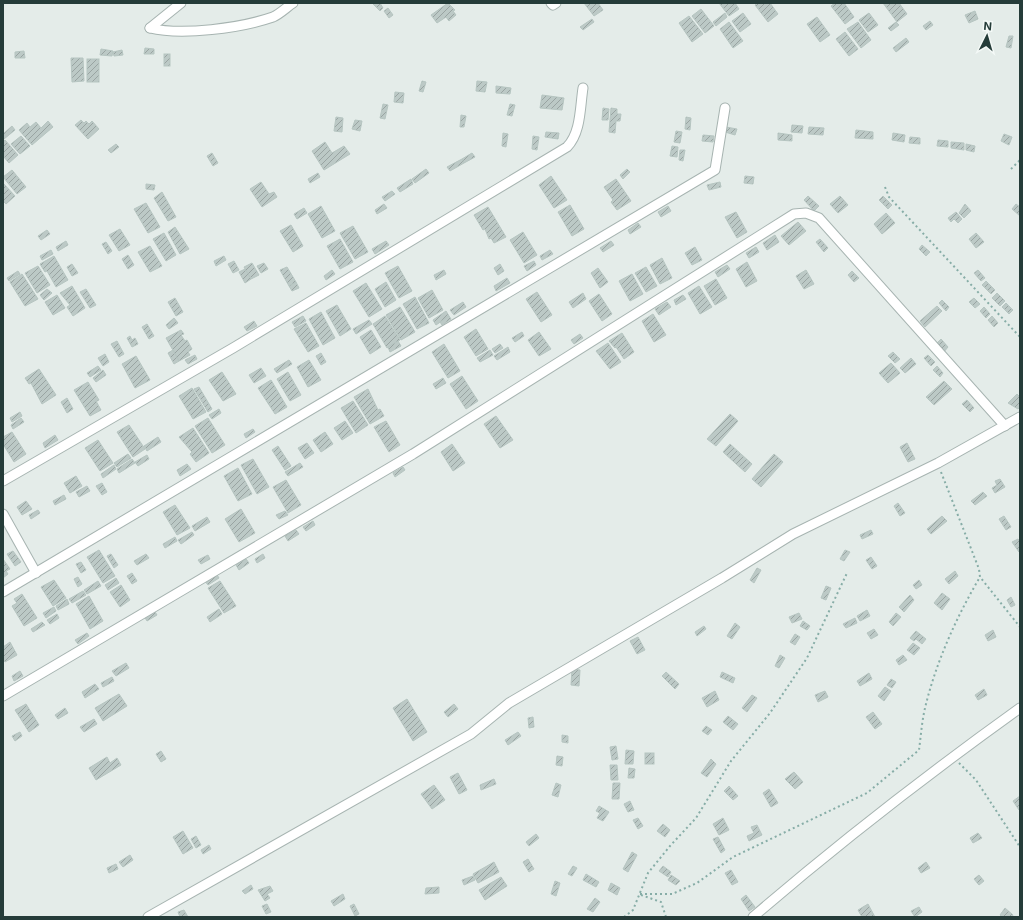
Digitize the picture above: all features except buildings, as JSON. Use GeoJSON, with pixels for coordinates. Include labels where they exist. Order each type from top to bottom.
{"type":"FeatureCollection","features":[{"type":"Feature","properties":{"kind":"street"},"geometry":{"type":"LineString","coordinates":[[181,3],[150,28],[178,32],[239,25],[274,17],[293,3]]}},
{"type":"Feature","properties":{"kind":"street"},"geometry":{"type":"LineString","coordinates":[[551,3],[553,6],[556,3]]}},
{"type":"Feature","properties":{"kind":"street"},"geometry":{"type":"LineString","coordinates":[[3,481],[274,324],[567,148],[573,141],[576,134],[583,88]]}},
{"type":"Feature","properties":{"kind":"street"},"geometry":{"type":"LineString","coordinates":[[3,592],[85,542],[255,444],[715,170],[726,108]]}},
{"type":"Feature","properties":{"kind":"street"},"geometry":{"type":"LineString","coordinates":[[3,696],[413,454],[794,214],[806,213],[819,218],[1005,426]]}},
{"type":"Feature","properties":{"kind":"street"},"geometry":{"type":"LineString","coordinates":[[148,917],[471,734],[509,703],[722,578],[792,534],[938,463],[1020,418]]}},
{"type":"Feature","properties":{"kind":"street"},"geometry":{"type":"LineString","coordinates":[[3,514],[36,573]]}},
{"type":"Feature","properties":{"kind":"street"},"geometry":{"type":"LineString","coordinates":[[753,917],[842,841],[952,757],[1020,708]]}},
{"type":"Feature","properties":{"kind":"path"},"geometry":{"type":"LineString","coordinates":[[1011,169],[1020,160]]}},
{"type":"Feature","properties":{"kind":"path"},"geometry":{"type":"LineString","coordinates":[[885,187],[889,197],[1020,337]]}},
{"type":"Feature","properties":{"kind":"path"},"geometry":{"type":"LineString","coordinates":[[938,463],[979,569],[980,577],[1020,627]]}},
{"type":"Feature","properties":{"kind":"path"},"geometry":{"type":"LineString","coordinates":[[624,917],[633,910],[648,873],[696,818],[731,761],[770,714],[807,658],[847,573]]}},
{"type":"Feature","properties":{"kind":"path"},"geometry":{"type":"LineString","coordinates":[[640,894],[672,894],[697,883],[733,857],[867,793],[919,750],[925,705],[941,656],[969,596],[980,577]]}},
{"type":"Feature","properties":{"kind":"path"},"geometry":{"type":"LineString","coordinates":[[952,757],[976,780],[1020,847]]}},
{"type":"Feature","properties":{"kind":"path"},"geometry":{"type":"LineString","coordinates":[[640,894],[661,902],[666,917]]}}]}
